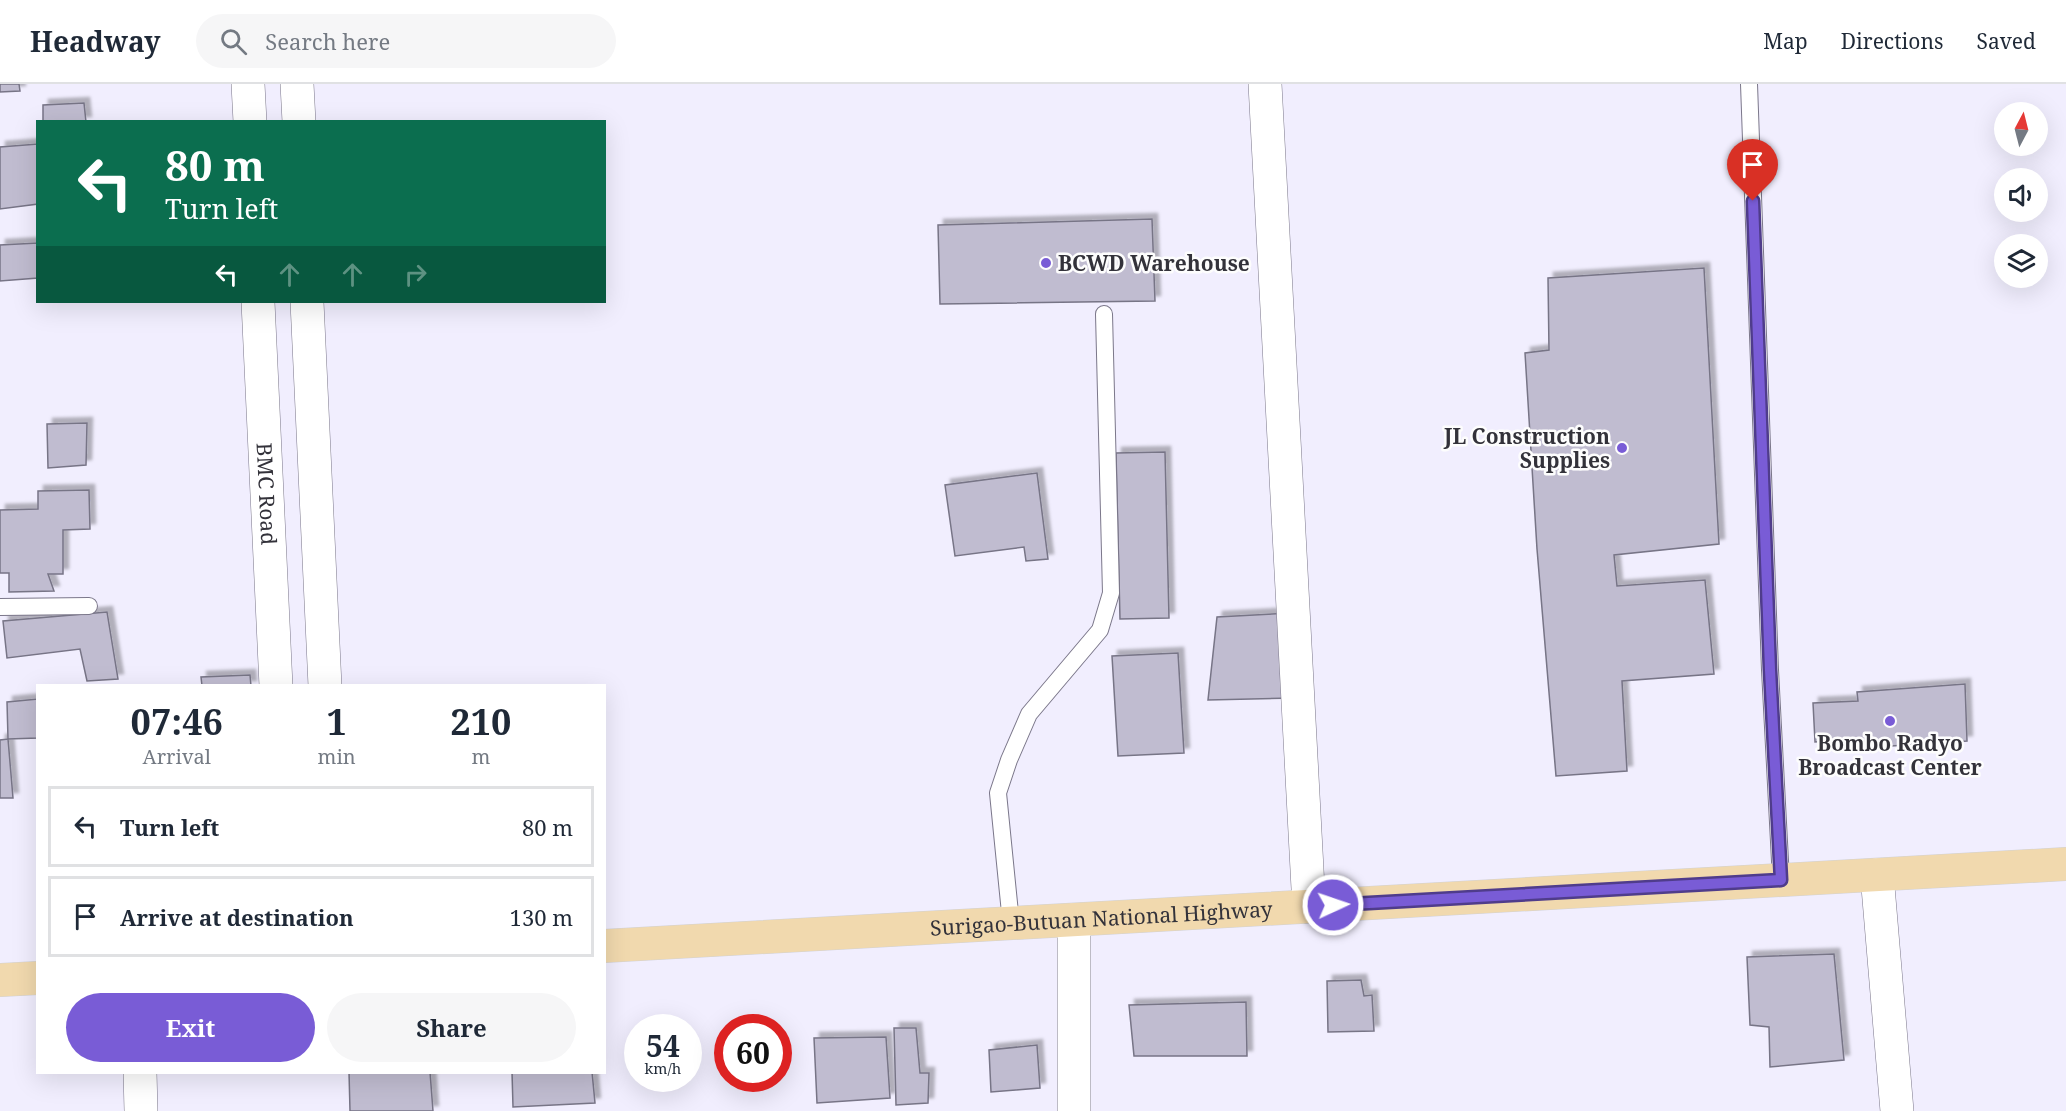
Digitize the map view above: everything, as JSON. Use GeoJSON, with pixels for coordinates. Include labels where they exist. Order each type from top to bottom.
{"type":"FeatureCollection","features":[{"type":"Feature","properties":{"kind":"main road","name":"Surigao-Butuan National Highway"},"geometry":{"type":"LineString","coordinates":[[606,946],[2066,864]]}},
{"type":"Feature","properties":{"kind":"main road"},"geometry":{"type":"LineString","coordinates":[[0,980],[36,978]]}},
{"type":"Feature","properties":{"kind":"street"},"geometry":{"type":"LineString","coordinates":[[248,84],[250,120]]}},
{"type":"Feature","properties":{"kind":"street"},"geometry":{"type":"LineString","coordinates":[[297,84],[299,120]]}},
{"type":"Feature","properties":{"kind":"street"},"geometry":{"type":"LineString","coordinates":[[1265,84],[1310,907]]}},
{"type":"Feature","properties":{"kind":"street","name":"BMC Road"},"geometry":{"type":"LineString","coordinates":[[258,303],[276,684]]}},
{"type":"Feature","properties":{"kind":"street"},"geometry":{"type":"LineString","coordinates":[[307,303],[325,684]]}},
{"type":"Feature","properties":{"kind":"street"},"geometry":{"type":"LineString","coordinates":[[1877,875],[1897,1111]]}},
{"type":"Feature","properties":{"kind":"street"},"geometry":{"type":"LineString","coordinates":[[1074,920],[1074,1111]]}},
{"type":"Feature","properties":{"kind":"street"},"geometry":{"type":"LineString","coordinates":[[140,1074],[141,1111]]}},
{"type":"Feature","properties":{"kind":"lane"},"geometry":{"type":"LineString","coordinates":[[1749,84],[1770,670],[1781,880]]}},
{"type":"Feature","properties":{"kind":"lane"},"geometry":{"type":"LineString","coordinates":[[1011,923],[998,793],[1009,760],[1029,714],[1100,630],[1111,593],[1104,314]]}},
{"type":"Feature","properties":{"kind":"lane"},"geometry":{"type":"LineString","coordinates":[[0,607],[89,606]]}},
{"type":"Feature","properties":{"kind":"building"},"geometry":{"type":"Polygon","coordinates":[[[0,84],[19,84],[20,91],[0,92],[0,84]]]}},
{"type":"Feature","properties":{"kind":"building"},"geometry":{"type":"Polygon","coordinates":[[[84,103],[86,120],[43,120],[43,105],[84,103]]]}},
{"type":"Feature","properties":{"kind":"building"},"geometry":{"type":"Polygon","coordinates":[[[36,144],[36,204],[0,209],[0,147],[36,144]]]}},
{"type":"Feature","properties":{"kind":"building","name":"BCWD Warehouse"},"geometry":{"type":"Polygon","coordinates":[[[1152,219],[1155,301],[940,304],[938,225],[1152,219]]]}},
{"type":"Feature","properties":{"kind":"building"},"geometry":{"type":"Polygon","coordinates":[[[36,243],[36,278],[0,281],[0,245],[36,243]]]}},
{"type":"Feature","properties":{"kind":"building","name":"JL Construction Supplies"},"geometry":{"type":"Polygon","coordinates":[[[1704,268],[1719,544],[1614,555],[1617,586],[1705,580],[1714,674],[1622,681],[1627,771],[1556,776],[1537,549],[1525,353],[1549,350],[1548,278],[1704,268]]]}},
{"type":"Feature","properties":{"kind":"building"},"geometry":{"type":"Polygon","coordinates":[[[87,423],[86,465],[48,468],[47,424],[87,423]]]}},
{"type":"Feature","properties":{"kind":"building"},"geometry":{"type":"Polygon","coordinates":[[[1165,452],[1169,618],[1120,619],[1116,453],[1165,452]]]}},
{"type":"Feature","properties":{"kind":"building"},"geometry":{"type":"Polygon","coordinates":[[[1037,473],[1048,559],[1026,561],[1024,547],[955,556],[945,485],[1037,473]]]}},
{"type":"Feature","properties":{"kind":"building"},"geometry":{"type":"Polygon","coordinates":[[[89,490],[90,529],[63,530],[63,574],[48,574],[54,591],[9,592],[9,573],[0,573],[0,510],[38,509],[38,491],[89,490]]]}},
{"type":"Feature","properties":{"kind":"building"},"geometry":{"type":"Polygon","coordinates":[[[107,612],[118,679],[87,681],[80,649],[7,658],[3,621],[107,612]]]}},
{"type":"Feature","properties":{"kind":"building"},"geometry":{"type":"Polygon","coordinates":[[[1290,613],[1293,698],[1208,700],[1217,617],[1290,613]]]}},
{"type":"Feature","properties":{"kind":"building"},"geometry":{"type":"Polygon","coordinates":[[[1178,653],[1184,753],[1118,756],[1112,656],[1178,653]]]}},
{"type":"Feature","properties":{"kind":"building"},"geometry":{"type":"Polygon","coordinates":[[[250,675],[251,684],[202,684],[201,677],[250,675]]]}},
{"type":"Feature","properties":{"kind":"building","name":"Bombo Radyo Broadcast Center"},"geometry":{"type":"Polygon","coordinates":[[[1965,684],[1967,741],[1861,748],[1860,739],[1815,742],[1813,703],[1858,701],[1857,692],[1965,684]]]}},
{"type":"Feature","properties":{"kind":"building"},"geometry":{"type":"Polygon","coordinates":[[[36,699],[36,738],[8,739],[7,702],[36,699]]]}},
{"type":"Feature","properties":{"kind":"building"},"geometry":{"type":"Polygon","coordinates":[[[8,739],[13,798],[0,798],[0,740],[8,739]]]}},
{"type":"Feature","properties":{"kind":"building"},"geometry":{"type":"Polygon","coordinates":[[[1834,954],[1844,1060],[1770,1067],[1769,1027],[1750,1025],[1747,957],[1834,954]]]}},
{"type":"Feature","properties":{"kind":"building"},"geometry":{"type":"Polygon","coordinates":[[[1361,980],[1364,996],[1372,995],[1374,1031],[1328,1032],[1327,981],[1361,980]]]}},
{"type":"Feature","properties":{"kind":"building"},"geometry":{"type":"Polygon","coordinates":[[[1246,1002],[1247,1056],[1134,1056],[1129,1005],[1246,1002]]]}},
{"type":"Feature","properties":{"kind":"building"},"geometry":{"type":"Polygon","coordinates":[[[894,1028],[916,1028],[920,1073],[929,1073],[928,1103],[896,1105],[894,1028]]]}},
{"type":"Feature","properties":{"kind":"building"},"geometry":{"type":"Polygon","coordinates":[[[886,1037],[890,1098],[817,1103],[814,1038],[886,1037]]]}},
{"type":"Feature","properties":{"kind":"building"},"geometry":{"type":"Polygon","coordinates":[[[1037,1045],[1040,1088],[991,1092],[989,1050],[1037,1045]]]}},
{"type":"Feature","properties":{"kind":"building"},"geometry":{"type":"Polygon","coordinates":[[[349,1074],[430,1074],[433,1111],[350,1111],[349,1074]]]}},
{"type":"Feature","properties":{"kind":"building"},"geometry":{"type":"Polygon","coordinates":[[[512,1074],[592,1074],[595,1103],[513,1107],[512,1074]]]}},
{"type":"Feature","properties":{"kind":"place","name":"BCWD Warehouse"},"geometry":{"type":"Point","coordinates":[1046,263]}},
{"type":"Feature","properties":{"kind":"place","name":"JL Construction Supplies"},"geometry":{"type":"Point","coordinates":[1622,448]}},
{"type":"Feature","properties":{"kind":"place","name":"Bombo Radyo Broadcast Center"},"geometry":{"type":"Point","coordinates":[1890,721]}},
{"type":"Feature","properties":{"kind":"route"},"geometry":{"type":"LineString","coordinates":[[1333,905],[1781,880],[1770,670],[1753,201]]}}]}
